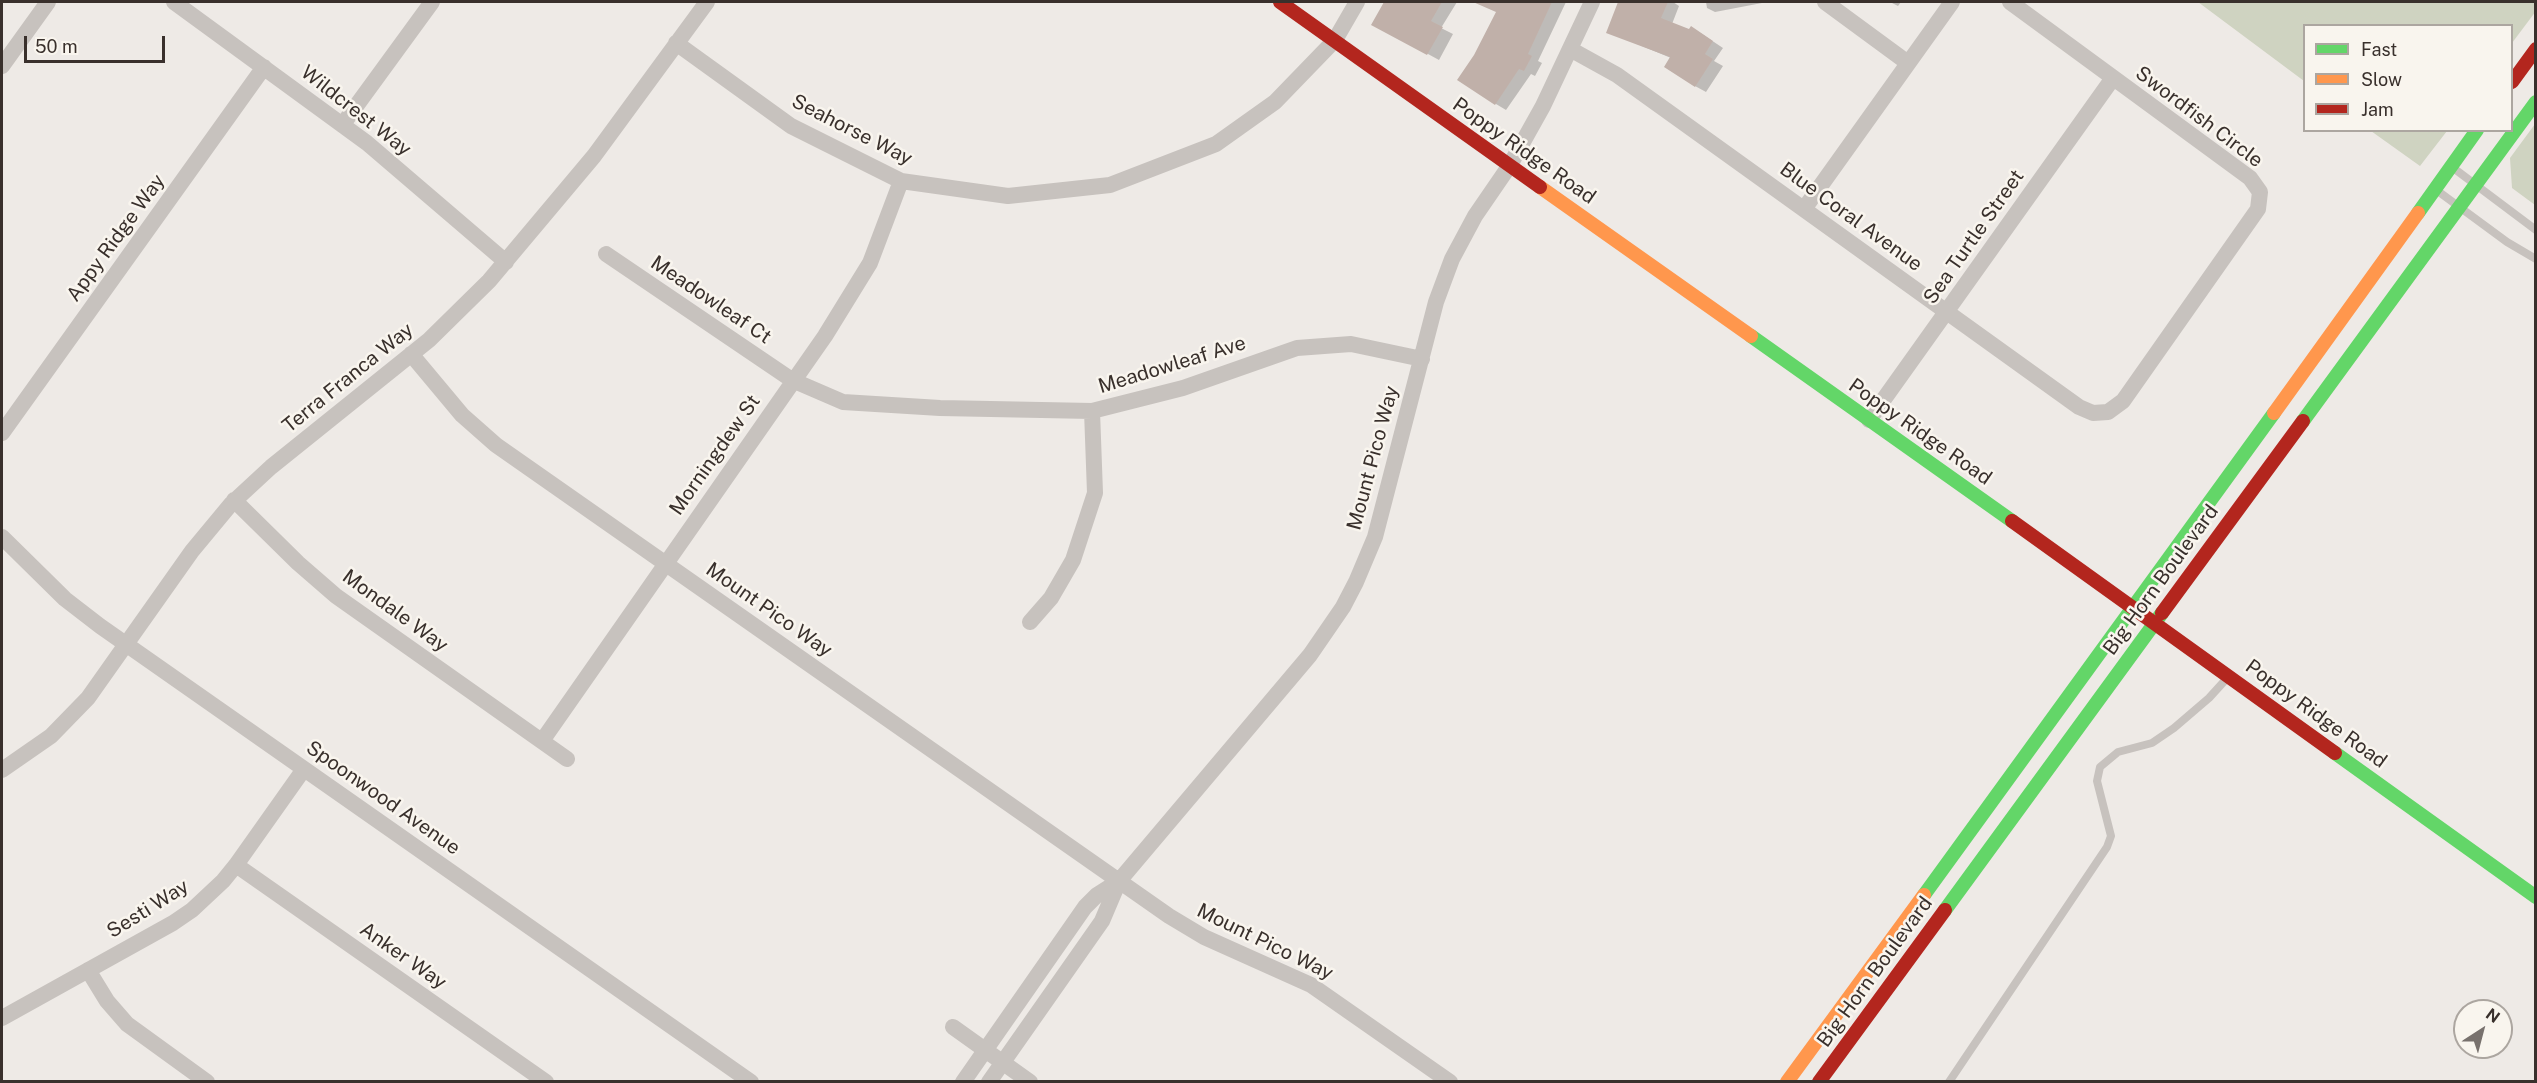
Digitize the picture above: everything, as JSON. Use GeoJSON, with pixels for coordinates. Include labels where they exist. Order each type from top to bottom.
{"type":"FeatureCollection","features":[{"type":"Feature","properties":{"kind":"main road","name":"Poppy Ridge Road"},"geometry":{"type":"LineString","coordinates":[[1280,2],[2133,607],[2535,897]]}},
{"type":"Feature","properties":{"kind":"main road"},"geometry":{"type":"LineString","coordinates":[[2513,79],[2535,49]]}},
{"type":"Feature","properties":{"kind":"main road","name":"Big Horn Boulevard"},"geometry":{"type":"LineString","coordinates":[[1819,1082],[2535,102]]}},
{"type":"Feature","properties":{"kind":"main road","name":"Big Horn Boulevard"},"geometry":{"type":"LineString","coordinates":[[1786,1082],[2476,132]]}},
{"type":"Feature","properties":{"kind":"street"},"geometry":{"type":"LineString","coordinates":[[2,66],[48,2]]}},
{"type":"Feature","properties":{"kind":"street","name":"Wildcrest Way"},"geometry":{"type":"LineString","coordinates":[[174,2],[344,124],[506,262]]}},
{"type":"Feature","properties":{"kind":"street"},"geometry":{"type":"LineString","coordinates":[[344,124],[432,2]]}},
{"type":"Feature","properties":{"kind":"street","name":"Terra Franca Way"},"geometry":{"type":"LineString","coordinates":[[2,770],[32,751],[88,698],[192,551],[234,500],[271,467],[454,318],[506,262],[594,156],[707,2]]}},
{"type":"Feature","properties":{"kind":"street","name":"Seahorse Way"},"geometry":{"type":"LineString","coordinates":[[676,43],[791,126],[901,181],[1008,196],[1110,185],[1216,144],[1275,102],[1335,40],[1357,2]]}},
{"type":"Feature","properties":{"kind":"street","name":"Mount Pico Way"},"geometry":{"type":"LineString","coordinates":[[989,1082],[1102,921],[1119,881],[1310,655],[1342,607],[1375,537],[1436,302],[1452,259],[1475,216],[1510,165],[1543,106],[1592,2]]}},
{"type":"Feature","properties":{"kind":"street"},"geometry":{"type":"LineString","coordinates":[[1825,2],[1908,63]]}},
{"type":"Feature","properties":{"kind":"street"},"geometry":{"type":"LineString","coordinates":[[1804,209],[1952,2]]}},
{"type":"Feature","properties":{"kind":"street","name":"Swordfish Circle"},"geometry":{"type":"LineString","coordinates":[[2010,2],[2250,178],[2260,192],[2258,209],[2123,401],[2108,412]]}},
{"type":"Feature","properties":{"kind":"street","name":"Blue Coral Avenue"},"geometry":{"type":"LineString","coordinates":[[1570,49],[1617,75],[2079,407],[2093,413],[2108,412]]}},
{"type":"Feature","properties":{"kind":"street","name":"Appy Ridge Way"},"geometry":{"type":"LineString","coordinates":[[2,433],[264,67]]}},
{"type":"Feature","properties":{"kind":"street","name":"Sea Turtle Street"},"geometry":{"type":"LineString","coordinates":[[1869,420],[2113,78]]}},
{"type":"Feature","properties":{"kind":"street","name":"Morningdew St"},"geometry":{"type":"LineString","coordinates":[[542,741],[792,380],[825,336],[870,263],[901,181]]}},
{"type":"Feature","properties":{"kind":"street","name":"Meadowleaf Ct"},"geometry":{"type":"LineString","coordinates":[[606,255],[792,380]]}},
{"type":"Feature","properties":{"kind":"street","name":"Meadowleaf Ave"},"geometry":{"type":"LineString","coordinates":[[792,380],[843,402],[940,408],[1092,411],[1183,388],[1297,348],[1351,344],[1422,359]]}},
{"type":"Feature","properties":{"kind":"street","name":"Mount Pico Way"},"geometry":{"type":"LineString","coordinates":[[411,354],[462,415],[484,435],[665,563],[1169,916],[1204,937],[1295,977],[1326,994],[1450,1082]]}},
{"type":"Feature","properties":{"kind":"street"},"geometry":{"type":"LineString","coordinates":[[1030,622],[1051,598],[1072,560],[1095,493],[1092,411]]}},
{"type":"Feature","properties":{"kind":"street","name":"Mondale Way"},"geometry":{"type":"LineString","coordinates":[[234,500],[298,563],[336,596],[567,759]]}},
{"type":"Feature","properties":{"kind":"street","name":"Spoonwood Avenue"},"geometry":{"type":"LineString","coordinates":[[2,537],[77,609],[751,1082]]}},
{"type":"Feature","properties":{"kind":"street","name":"Sesti Way"},"geometry":{"type":"LineString","coordinates":[[2,1018],[173,923],[192,910],[237,865],[304,769]]}},
{"type":"Feature","properties":{"kind":"street","name":"Anker Way"},"geometry":{"type":"LineString","coordinates":[[237,865],[546,1082]]}},
{"type":"Feature","properties":{"kind":"street","name":"Mount Pico Way"},"geometry":{"type":"LineString","coordinates":[[963,1082],[1085,907],[1097,895],[1119,881]]}},
{"type":"Feature","properties":{"kind":"street"},"geometry":{"type":"LineString","coordinates":[[88,970],[107,1001],[127,1024],[207,1082]]}},
{"type":"Feature","properties":{"kind":"street"},"geometry":{"type":"LineString","coordinates":[[952,1028],[1030,1082]]}},
{"type":"Feature","properties":{"kind":"lane"},"geometry":{"type":"LineString","coordinates":[[2451,166],[2535,230]]}},
{"type":"Feature","properties":{"kind":"lane"},"geometry":{"type":"LineString","coordinates":[[2434,189],[2535,259]]}},
{"type":"Feature","properties":{"kind":"lane"},"geometry":{"type":"LineString","coordinates":[[1948,1082],[2107,847],[2111,836],[2097,781],[2100,767],[2118,752],[2152,743],[2174,728],[2209,698],[2229,676]]}},
{"type":"Feature","properties":{"kind":"green space"},"geometry":{"type":"Polygon","coordinates":[[[2198,2],[2535,2],[2536,11],[2513,42],[2513,24],[2303,24],[2303,80],[2198,2]]]}},
{"type":"Feature","properties":{"kind":"green space"},"geometry":{"type":"Polygon","coordinates":[[[2535,124],[2535,205],[2512,188],[2510,158],[2535,124]]]}},
{"type":"Feature","properties":{"kind":"green space"},"geometry":{"type":"Polygon","coordinates":[[[2372,132],[2446,132],[2420,166],[2372,132]]]}},
{"type":"Feature","properties":{"kind":"building"},"geometry":{"type":"Polygon","coordinates":[[[1384,2],[1442,2],[1431,21],[1443,27],[1427,55],[1371,25],[1384,2]]]}},
{"type":"Feature","properties":{"kind":"building"},"geometry":{"type":"Polygon","coordinates":[[[1473,2],[1552,2],[1528,54],[1532,56],[1524,71],[1519,69],[1495,105],[1457,80],[1474,55],[1496,12],[1473,2]]]}},
{"type":"Feature","properties":{"kind":"building"},"geometry":{"type":"Polygon","coordinates":[[[1618,2],[1668,2],[1661,18],[1689,29],[1691,26],[1713,41],[1705,54],[1713,59],[1695,87],[1664,67],[1670,57],[1606,33],[1618,2]]]}},
{"type":"Feature","properties":{"kind":"traffic: fast"},"geometry":{"type":"LineString","coordinates":[[2303,421],[2536,102]]}},
{"type":"Feature","properties":{"kind":"traffic: fast"},"geometry":{"type":"LineString","coordinates":[[2418,213],[2476,132]]}},
{"type":"Feature","properties":{"kind":"traffic: fast"},"geometry":{"type":"LineString","coordinates":[[1751,336],[2012,521]]}},
{"type":"Feature","properties":{"kind":"traffic: fast"},"geometry":{"type":"LineString","coordinates":[[1924,895],[2274,413]]}},
{"type":"Feature","properties":{"kind":"traffic: fast"},"geometry":{"type":"LineString","coordinates":[[1945,910],[2162,613]]}},
{"type":"Feature","properties":{"kind":"traffic: fast"},"geometry":{"type":"LineString","coordinates":[[2335,753],[2536,897]]}},
{"type":"Feature","properties":{"kind":"traffic: slow"},"geometry":{"type":"LineString","coordinates":[[1540,187],[1751,336]]}},
{"type":"Feature","properties":{"kind":"traffic: slow"},"geometry":{"type":"LineString","coordinates":[[2274,413],[2418,213]]}},
{"type":"Feature","properties":{"kind":"traffic: slow"},"geometry":{"type":"LineString","coordinates":[[1787,1082],[1924,895]]}},
{"type":"Feature","properties":{"kind":"traffic: jam"},"geometry":{"type":"LineString","coordinates":[[1280,2],[1540,187]]}},
{"type":"Feature","properties":{"kind":"traffic: jam"},"geometry":{"type":"LineString","coordinates":[[2513,81],[2536,49]]}},
{"type":"Feature","properties":{"kind":"traffic: jam"},"geometry":{"type":"LineString","coordinates":[[2162,613],[2303,421]]}},
{"type":"Feature","properties":{"kind":"traffic: jam"},"geometry":{"type":"LineString","coordinates":[[2012,521],[2335,753]]}},
{"type":"Feature","properties":{"kind":"traffic: jam"},"geometry":{"type":"LineString","coordinates":[[1819,1082],[1945,910]]}}]}
